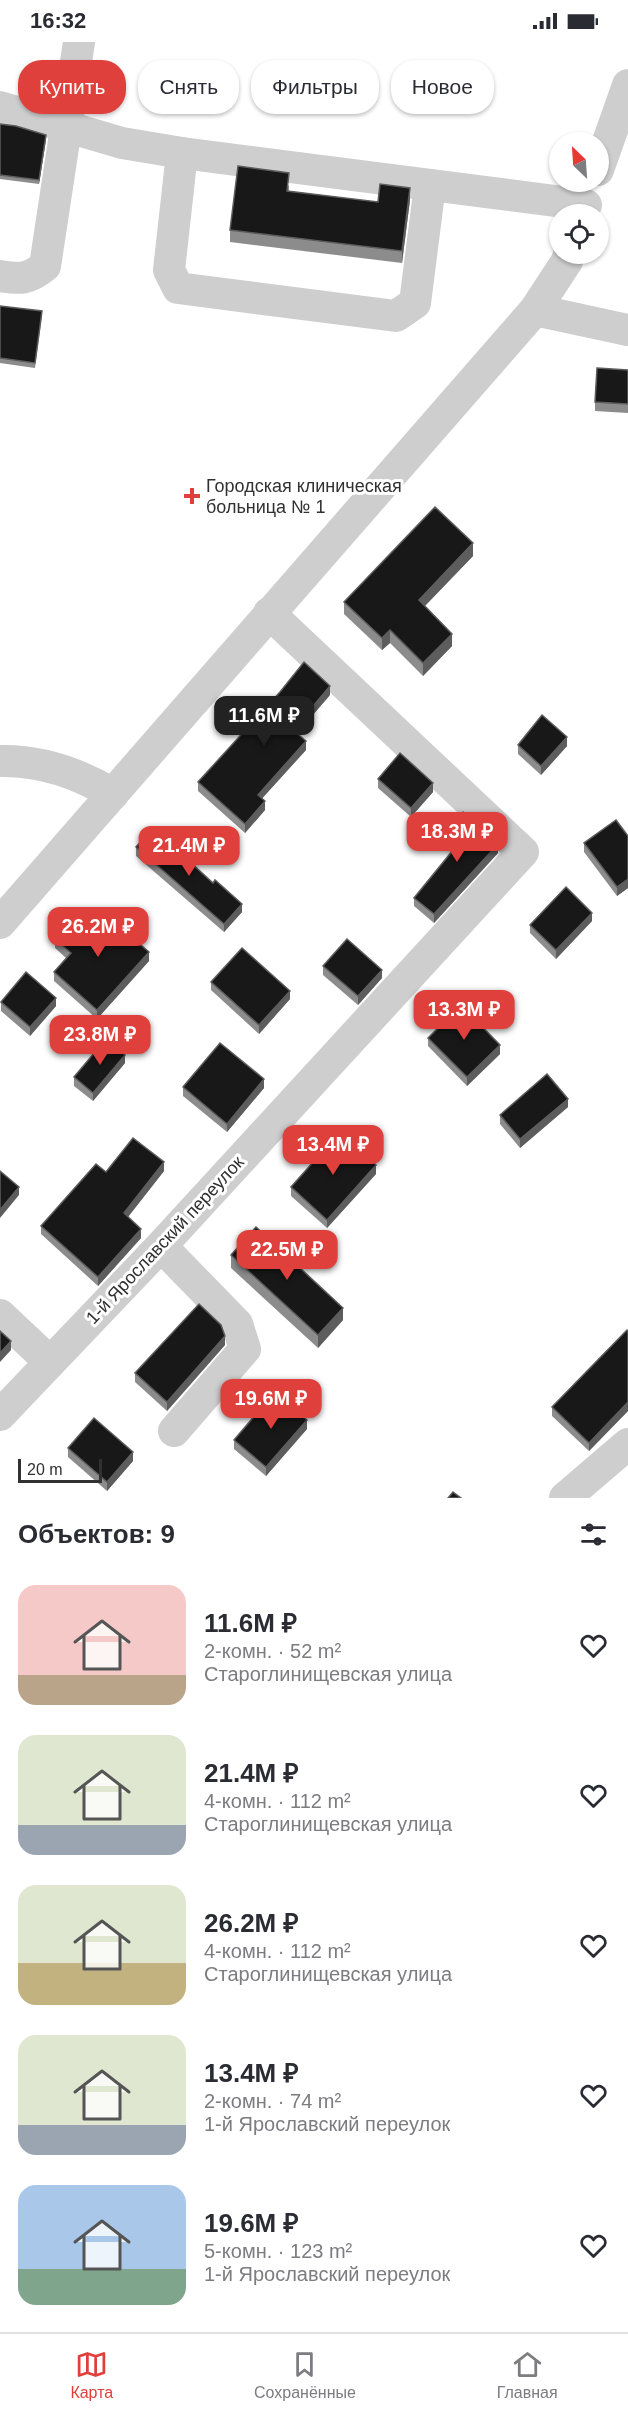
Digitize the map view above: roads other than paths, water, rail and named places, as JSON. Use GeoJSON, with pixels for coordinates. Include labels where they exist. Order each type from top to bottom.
{"type":"FeatureCollection","features":[{"type":"Feature","properties":{"kind":"street"},"geometry":{"type":"LineString","coordinates":[[0,276],[19,278],[33,276],[45,266],[79,42]]}},
{"type":"Feature","properties":{"kind":"street"},"geometry":{"type":"LineString","coordinates":[[609,139],[628,85]]}},
{"type":"Feature","properties":{"kind":"street"},"geometry":{"type":"LineString","coordinates":[[0,107],[122,143],[182,153],[430,185],[588,200]]}},
{"type":"Feature","properties":{"kind":"street"},"geometry":{"type":"LineString","coordinates":[[182,153],[169,270],[178,288],[396,316],[415,303],[430,185]]}},
{"type":"Feature","properties":{"kind":"street"},"geometry":{"type":"LineString","coordinates":[[0,923],[535,310],[563,264]]}},
{"type":"Feature","properties":{"kind":"street"},"geometry":{"type":"LineString","coordinates":[[535,310],[628,330]]}},
{"type":"Feature","properties":{"kind":"street","name":"1-й Ярославский переулок"},"geometry":{"type":"LineString","coordinates":[[0,1415],[161,1246],[524,852],[269,613]]}},
{"type":"Feature","properties":{"kind":"street"},"geometry":{"type":"LineString","coordinates":[[0,761],[24,760],[82,776],[113,794]]}},
{"type":"Feature","properties":{"kind":"street"},"geometry":{"type":"LineString","coordinates":[[161,1246],[237,1324],[245,1350],[174,1431]]}},
{"type":"Feature","properties":{"kind":"street"},"geometry":{"type":"LineString","coordinates":[[0,1315],[50,1362]]}},
{"type":"Feature","properties":{"kind":"street"},"geometry":{"type":"LineString","coordinates":[[565,1498],[628,1444]]}},
{"type":"Feature","properties":{"kind":"place","name":"Городская клиническая больница № 1"},"geometry":{"type":"Point","coordinates":[192,496]}}]}
